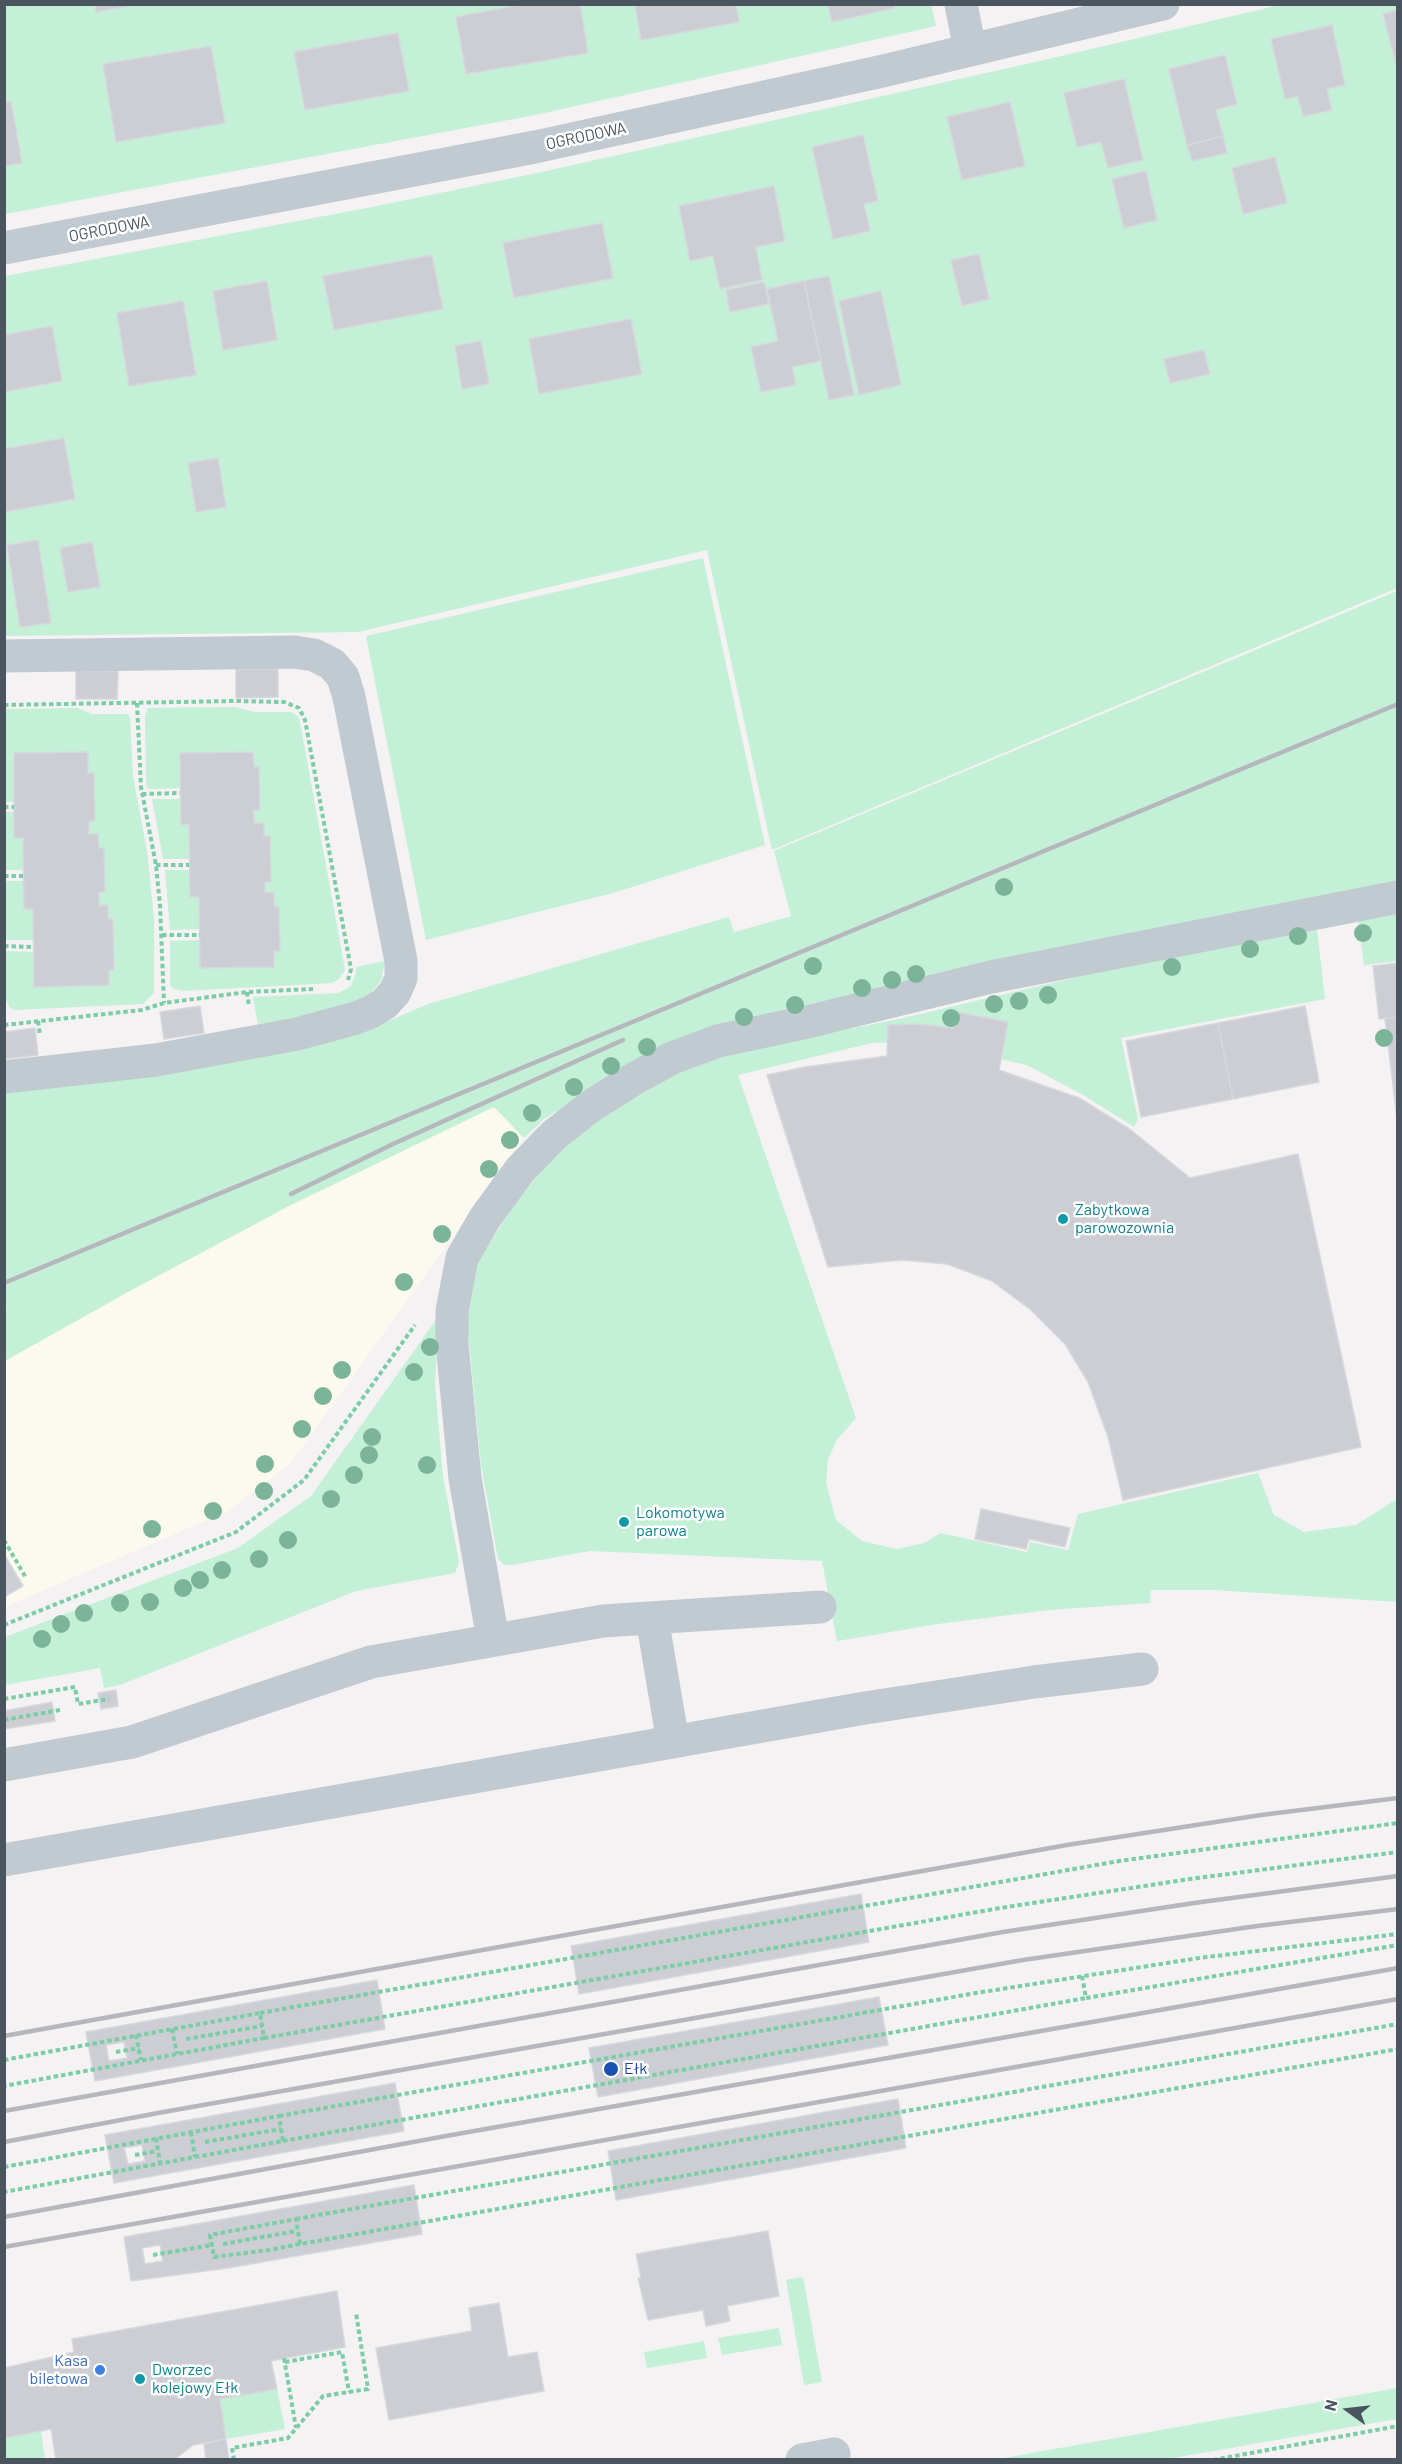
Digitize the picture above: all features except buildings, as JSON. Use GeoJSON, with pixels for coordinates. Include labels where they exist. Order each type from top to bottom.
{"type":"FeatureCollection","features":[{"type":"Feature","properties":{"kind":"street"},"geometry":{"type":"LineString","coordinates":[[961,4],[970,50]]}},
{"type":"Feature","properties":{"kind":"street","name":"OGRODOWA"},"geometry":{"type":"LineString","coordinates":[[4,248],[535,147],[970,50],[1163,4]]}},
{"type":"Feature","properties":{"kind":"street"},"geometry":{"type":"LineString","coordinates":[[4,656],[294,652],[314,656],[332,664],[343,677],[349,697],[401,961],[401,978],[395,992],[384,1005],[356,1018],[297,1034],[156,1060],[4,1077]]}},
{"type":"Feature","properties":{"kind":"street"},"geometry":{"type":"LineString","coordinates":[[493,1640],[465,1478],[452,1344],[452,1311],[462,1258],[485,1218],[520,1170],[554,1135],[591,1106],[632,1080],[672,1058],[718,1041],[991,978],[1398,897]]}},
{"type":"Feature","properties":{"kind":"street"},"geometry":{"type":"LineString","coordinates":[[4,1765],[132,1742],[371,1662],[603,1621],[820,1607]]}},
{"type":"Feature","properties":{"kind":"street"},"geometry":{"type":"LineString","coordinates":[[652,1618],[673,1742]]}},
{"type":"Feature","properties":{"kind":"street"},"geometry":{"type":"LineString","coordinates":[[4,1860],[927,1698],[1142,1669]]}},
{"type":"Feature","properties":{"kind":"street"},"geometry":{"type":"LineString","coordinates":[[802,2460],[834,2454]]}},
{"type":"Feature","properties":{"kind":"path"},"geometry":{"type":"LineString","coordinates":[[4,705],[274,702],[292,704],[298,708],[305,720],[351,969],[345,984]]}},
{"type":"Feature","properties":{"kind":"path"},"geometry":{"type":"LineString","coordinates":[[137,703],[139,770],[156,865],[162,935],[164,1003]]}},
{"type":"Feature","properties":{"kind":"path"},"geometry":{"type":"LineString","coordinates":[[142,794],[180,793]]}},
{"type":"Feature","properties":{"kind":"path"},"geometry":{"type":"LineString","coordinates":[[4,807],[14,807]]}},
{"type":"Feature","properties":{"kind":"path"},"geometry":{"type":"LineString","coordinates":[[156,865],[189,865]]}},
{"type":"Feature","properties":{"kind":"path"},"geometry":{"type":"LineString","coordinates":[[4,876],[23,876]]}},
{"type":"Feature","properties":{"kind":"path"},"geometry":{"type":"LineString","coordinates":[[162,935],[200,935]]}},
{"type":"Feature","properties":{"kind":"path"},"geometry":{"type":"LineString","coordinates":[[4,946],[33,947]]}},
{"type":"Feature","properties":{"kind":"path"},"geometry":{"type":"LineString","coordinates":[[4,1025],[142,1010],[164,1003],[247,992],[315,989]]}},
{"type":"Feature","properties":{"kind":"path"},"geometry":{"type":"LineString","coordinates":[[4,1625],[236,1532],[304,1480],[421,1316]]}},
{"type":"Feature","properties":{"kind":"path"},"geometry":{"type":"LineString","coordinates":[[4,1540],[26,1578]]}},
{"type":"Feature","properties":{"kind":"path"},"geometry":{"type":"LineString","coordinates":[[4,1699],[75,1687],[78,1704],[109,1699]]}},
{"type":"Feature","properties":{"kind":"path"},"geometry":{"type":"LineString","coordinates":[[4,1720],[60,1710]]}},
{"type":"Feature","properties":{"kind":"path"},"geometry":{"type":"LineString","coordinates":[[4,2060],[1109,1862],[1398,1823]]}},
{"type":"Feature","properties":{"kind":"path"},"geometry":{"type":"LineString","coordinates":[[4,2086],[1000,1908],[1253,1870],[1398,1852]]}},
{"type":"Feature","properties":{"kind":"path"},"geometry":{"type":"LineString","coordinates":[[4,2167],[861,2012],[1259,1950],[1398,1934]]}},
{"type":"Feature","properties":{"kind":"path"},"geometry":{"type":"LineString","coordinates":[[4,2192],[1086,1998],[1398,1945]]}},
{"type":"Feature","properties":{"kind":"path"},"geometry":{"type":"LineString","coordinates":[[1082,1976],[1086,1998]]}},
{"type":"Feature","properties":{"kind":"path"},"geometry":{"type":"LineString","coordinates":[[260,2013],[264,2038]]}},
{"type":"Feature","properties":{"kind":"path"},"geometry":{"type":"LineString","coordinates":[[1398,2024],[210,2235],[214,2257],[300,2244],[1398,2049]]}},
{"type":"Feature","properties":{"kind":"path"},"geometry":{"type":"LineString","coordinates":[[186,2039],[262,2026]]}},
{"type":"Feature","properties":{"kind":"path"},"geometry":{"type":"LineString","coordinates":[[172,2029],[177,2054]]}},
{"type":"Feature","properties":{"kind":"path"},"geometry":{"type":"LineString","coordinates":[[136,2035],[141,2060]]}},
{"type":"Feature","properties":{"kind":"path"},"geometry":{"type":"LineString","coordinates":[[116,2052],[139,2048]]}},
{"type":"Feature","properties":{"kind":"path"},"geometry":{"type":"LineString","coordinates":[[279,2116],[283,2141]]}},
{"type":"Feature","properties":{"kind":"path"},"geometry":{"type":"LineString","coordinates":[[205,2142],[281,2129]]}},
{"type":"Feature","properties":{"kind":"path"},"geometry":{"type":"LineString","coordinates":[[191,2132],[195,2157]]}},
{"type":"Feature","properties":{"kind":"path"},"geometry":{"type":"LineString","coordinates":[[156,2138],[160,2163]]}},
{"type":"Feature","properties":{"kind":"path"},"geometry":{"type":"LineString","coordinates":[[135,2155],[158,2151]]}},
{"type":"Feature","properties":{"kind":"path"},"geometry":{"type":"LineString","coordinates":[[296,2219],[300,2244]]}},
{"type":"Feature","properties":{"kind":"path"},"geometry":{"type":"LineString","coordinates":[[223,2244],[297,2231]]}},
{"type":"Feature","properties":{"kind":"path"},"geometry":{"type":"LineString","coordinates":[[153,2255],[212,2245]]}},
{"type":"Feature","properties":{"kind":"path"},"geometry":{"type":"LineString","coordinates":[[234,2460],[232,2448],[288,2438],[323,2396],[368,2389],[356,2313]]}},
{"type":"Feature","properties":{"kind":"path"},"geometry":{"type":"LineString","coordinates":[[296,2429],[285,2360],[342,2352],[349,2392]]}},
{"type":"Feature","properties":{"kind":"path"},"geometry":{"type":"LineString","coordinates":[[1213,2460],[1398,2426]]}},
{"type":"Feature","properties":{"kind":"shaded area"},"geometry":{"type":"Polygon","coordinates":[[[790,916],[804,971],[539,1116],[290,1464],[226,1512],[5,1607],[4,1095],[294,1055],[790,916]]]}},
{"type":"Feature","properties":{"kind":"green space"},"geometry":{"type":"Polygon","coordinates":[[[931,4],[936,26],[535,115],[5,214],[5,5],[931,4]]]}},
{"type":"Feature","properties":{"kind":"green space"},"geometry":{"type":"Polygon","coordinates":[[[1280,5],[1397,5],[1397,588],[772,850],[707,550],[358,632],[5,636],[5,276],[367,208],[537,173],[1280,5]]]}},
{"type":"Feature","properties":{"kind":"green space"},"geometry":{"type":"Polygon","coordinates":[[[703,558],[765,845],[613,893],[426,940],[366,636],[703,558]]]}},
{"type":"Feature","properties":{"kind":"green space"},"geometry":{"type":"Polygon","coordinates":[[[1397,591],[1397,883],[628,1068],[544,1119],[524,1138],[494,1107],[287,1207],[5,1361],[4,1310],[7,1309],[5,1304],[5,1091],[377,1026],[428,1004],[729,917],[734,932],[791,916],[774,851],[1397,591]]]}},
{"type":"Feature","properties":{"kind":"green space"},"geometry":{"type":"Polygon","coordinates":[[[236,707],[254,712],[291,712],[298,716],[345,970],[339,979],[332,983],[184,991],[173,989],[170,985],[170,941],[200,940],[200,968],[257,950],[253,752],[180,753],[180,788],[149,789],[146,785],[145,716],[148,708],[236,707]]]}},
{"type":"Feature","properties":{"kind":"green space"},"geometry":{"type":"Polygon","coordinates":[[[78,708],[92,714],[128,714],[130,718],[133,776],[147,851],[154,917],[154,993],[143,1004],[14,1010],[10,1008],[6,1000],[6,951],[34,952],[35,987],[109,985],[93,968],[88,752],[14,753],[15,802],[5,802],[4,709],[78,708]]]}},
{"type":"Feature","properties":{"kind":"green space"},"geometry":{"type":"Polygon","coordinates":[[[152,799],[181,799],[181,824],[189,824],[190,859],[163,859],[152,799]]]}},
{"type":"Feature","properties":{"kind":"green space"},"geometry":{"type":"Polygon","coordinates":[[[4,812],[15,812],[15,838],[23,838],[24,870],[5,870],[4,812]]]}},
{"type":"Feature","properties":{"kind":"green space"},"geometry":{"type":"Polygon","coordinates":[[[165,870],[190,870],[199,897],[199,929],[170,930],[165,870]]]}},
{"type":"Feature","properties":{"kind":"green space"},"geometry":{"type":"Polygon","coordinates":[[[4,881],[23,881],[24,909],[33,909],[33,940],[5,940],[4,881]]]}},
{"type":"Feature","properties":{"kind":"green space"},"geometry":{"type":"Polygon","coordinates":[[[1397,914],[1397,961],[1364,965],[1358,921],[1397,914]]]}},
{"type":"Feature","properties":{"kind":"green space"},"geometry":{"type":"Polygon","coordinates":[[[1317,930],[1325,999],[1121,1038],[1138,1119],[1134,1127],[1085,1096],[1027,1065],[920,1041],[872,1043],[738,1075],[856,1418],[837,1440],[828,1459],[826,1483],[836,1520],[862,1541],[897,1549],[924,1543],[941,1533],[1027,1552],[1030,1542],[1068,1550],[1078,1514],[1258,1473],[1274,1515],[1304,1532],[1356,1525],[1397,1499],[1397,1602],[1215,1590],[1151,1590],[1150,1603],[1049,1610],[938,1624],[837,1641],[822,1561],[590,1551],[512,1565],[504,1565],[498,1559],[481,1465],[466,1311],[478,1262],[516,1202],[558,1151],[599,1119],[638,1093],[678,1072],[722,1054],[899,1019],[1150,960],[1317,930]]]}},
{"type":"Feature","properties":{"kind":"green space"},"geometry":{"type":"Polygon","coordinates":[[[385,961],[381,981],[368,996],[291,1019],[258,1024],[253,997],[338,993],[351,986],[356,967],[385,961]]]}},
{"type":"Feature","properties":{"kind":"green space"},"geometry":{"type":"Polygon","coordinates":[[[438,1317],[435,1385],[443,1476],[459,1562],[455,1573],[356,1591],[120,1685],[104,1688],[100,1668],[5,1685],[5,1637],[238,1548],[311,1496],[438,1317]]]}},
{"type":"Feature","properties":{"kind":"green space"},"geometry":{"type":"Polygon","coordinates":[[[803,2277],[822,2382],[804,2385],[786,2280],[803,2277]]]}},
{"type":"Feature","properties":{"kind":"green space"},"geometry":{"type":"Polygon","coordinates":[[[779,2328],[782,2345],[722,2355],[718,2338],[779,2328]]]}},
{"type":"Feature","properties":{"kind":"green space"},"geometry":{"type":"Polygon","coordinates":[[[704,2341],[707,2358],[647,2368],[644,2352],[704,2341]]]}},
{"type":"Feature","properties":{"kind":"green space"},"geometry":{"type":"Polygon","coordinates":[[[1397,2388],[1397,2419],[1167,2459],[998,2459],[1397,2388]]]}},
{"type":"Feature","properties":{"kind":"green space"},"geometry":{"type":"Polygon","coordinates":[[[277,2389],[285,2429],[226,2439],[220,2399],[277,2389]]]}},
{"type":"Feature","properties":{"kind":"green space"},"geometry":{"type":"Polygon","coordinates":[[[41,2431],[45,2459],[5,2460],[5,2438],[41,2431]]]}},
{"type":"Feature","properties":{"kind":"railway"},"geometry":{"type":"LineString","coordinates":[[4,1283],[1398,704]]}},
{"type":"Feature","properties":{"kind":"railway"},"geometry":{"type":"LineString","coordinates":[[291,1194],[393,1144],[623,1040]]}},
{"type":"Feature","properties":{"kind":"railway"},"geometry":{"type":"LineString","coordinates":[[4,2036],[1067,1845],[1261,1815],[1398,1798]]}},
{"type":"Feature","properties":{"kind":"railway"},"geometry":{"type":"LineString","coordinates":[[4,2111],[1003,1932],[1194,1903],[1398,1876]]}},
{"type":"Feature","properties":{"kind":"railway"},"geometry":{"type":"LineString","coordinates":[[4,2142],[1023,1960],[1257,1926],[1398,1909]]}},
{"type":"Feature","properties":{"kind":"railway"},"geometry":{"type":"LineString","coordinates":[[4,2217],[446,2136],[1398,1968]]}},
{"type":"Feature","properties":{"kind":"railway"},"geometry":{"type":"LineString","coordinates":[[4,2247],[1398,1999]]}},
{"type":"Feature","properties":{"kind":"place","name":"Zabytkowa parowozownia"},"geometry":{"type":"Point","coordinates":[1063,1219]}},
{"type":"Feature","properties":{"kind":"place","name":"Lokomotywa parowa"},"geometry":{"type":"Point","coordinates":[624,1522]}},
{"type":"Feature","properties":{"kind":"place","name":"Ełk"},"geometry":{"type":"Point","coordinates":[611,2069]}},
{"type":"Feature","properties":{"kind":"place","name":"Kasa biletowa"},"geometry":{"type":"Point","coordinates":[100,2370]}},
{"type":"Feature","properties":{"kind":"place","name":"Dworzec kolejowy Ełk"},"geometry":{"type":"Point","coordinates":[140,2379]}}]}
